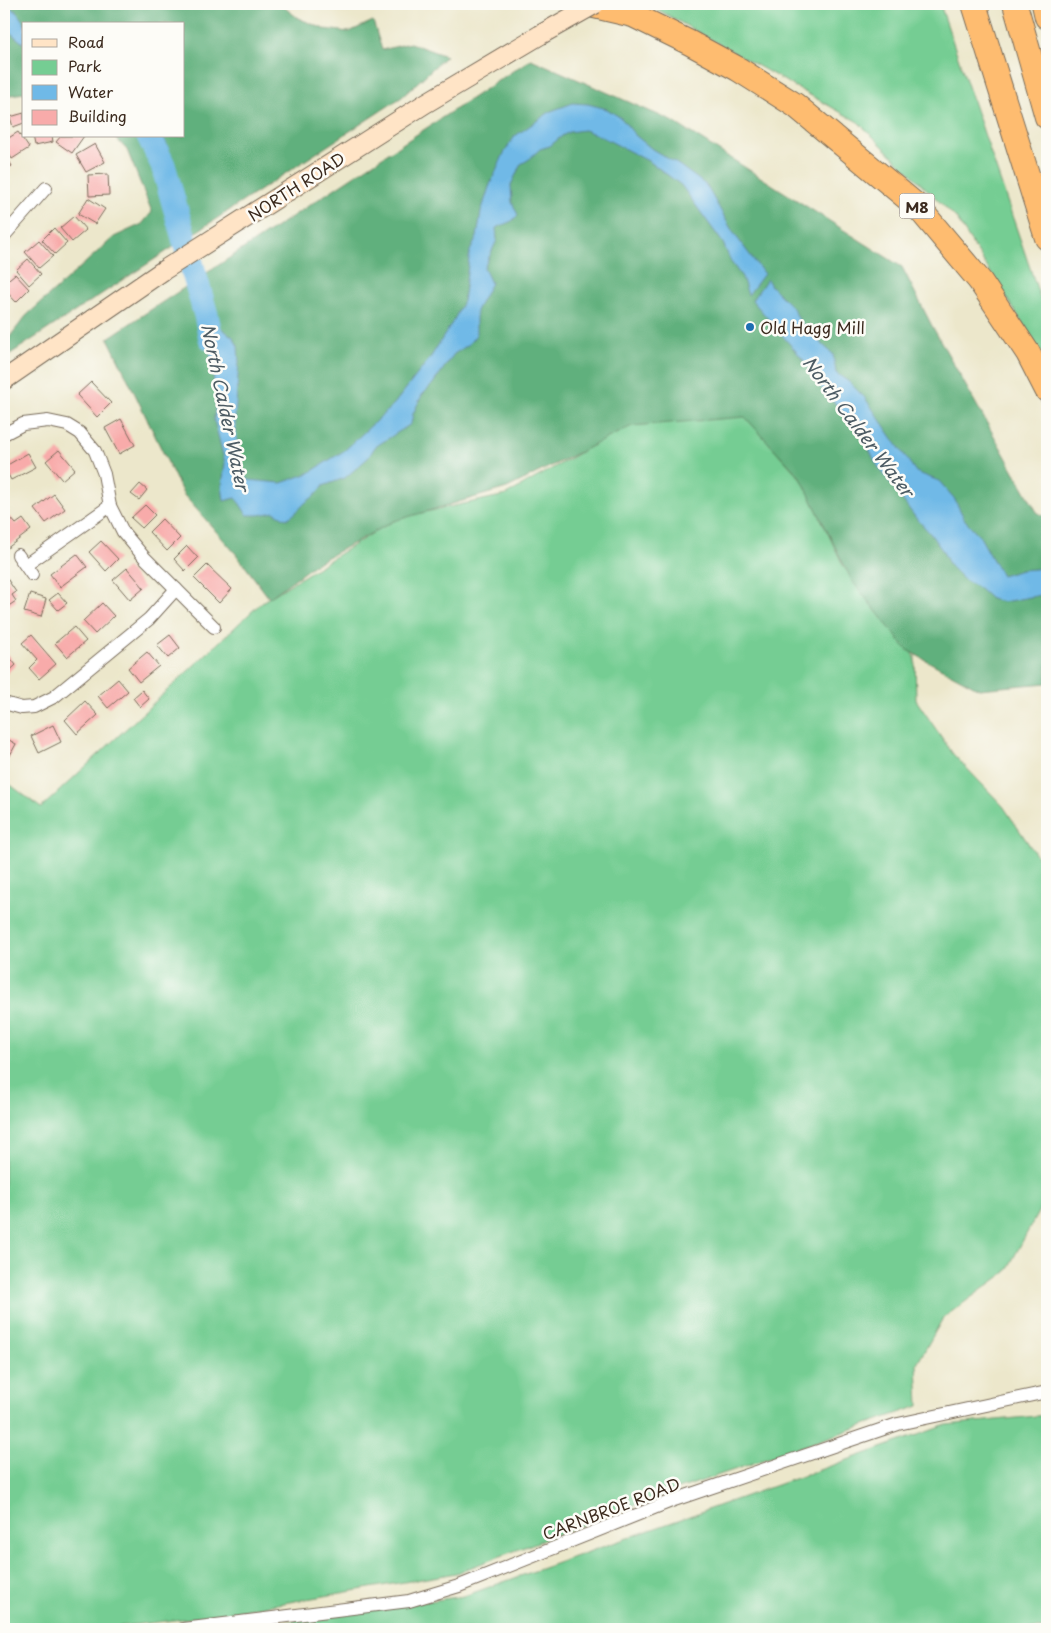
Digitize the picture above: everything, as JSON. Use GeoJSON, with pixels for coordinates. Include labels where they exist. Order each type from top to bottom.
{"type":"FeatureCollection","features":[{"type":"Feature","properties":{"kind":"highway","name":"M8"},"geometry":{"type":"LineString","coordinates":[[586,4],[633,15],[738,69],[795,105],[917,206],[980,281],[1028,353],[1047,390]]}},
{"type":"Feature","properties":{"kind":"highway"},"geometry":{"type":"LineString","coordinates":[[974,4],[1047,238]]}},
{"type":"Feature","properties":{"kind":"highway"},"geometry":{"type":"LineString","coordinates":[[1015,4],[1047,117]]}},
{"type":"Feature","properties":{"kind":"highway"},"geometry":{"type":"LineString","coordinates":[[1044,4],[1047,16]]}},
{"type":"Feature","properties":{"kind":"main road","name":"NORTH ROAD"},"geometry":{"type":"LineString","coordinates":[[4,380],[203,245],[426,104],[595,4]]}},
{"type":"Feature","properties":{"kind":"street"},"geometry":{"type":"LineString","coordinates":[[4,236],[46,188]]}},
{"type":"Feature","properties":{"kind":"street"},"geometry":{"type":"LineString","coordinates":[[4,434],[23,424],[48,421],[67,425],[80,434],[95,451],[104,474],[110,506],[123,532],[144,557],[214,627]]}},
{"type":"Feature","properties":{"kind":"street"},"geometry":{"type":"LineString","coordinates":[[18,555],[29,570],[110,506]]}},
{"type":"Feature","properties":{"kind":"street"},"geometry":{"type":"LineString","coordinates":[[4,703],[22,708],[34,707],[54,696],[149,619],[176,589]]}},
{"type":"Feature","properties":{"kind":"street","name":"CARNBROE ROAD"},"geometry":{"type":"LineString","coordinates":[[182,1629],[409,1601],[459,1586],[674,1500],[898,1424],[1047,1392]]}},
{"type":"Feature","properties":{"kind":"green space"},"geometry":{"type":"Polygon","coordinates":[[[4,4],[280,4],[298,18],[324,29],[349,32],[373,21],[382,50],[410,43],[446,56],[402,97],[4,358],[4,344],[26,316],[114,237],[142,224],[152,212],[127,150],[116,138],[185,138],[185,22],[22,22],[22,93],[4,96],[4,4]]]}},
{"type":"Feature","properties":{"kind":"green space"},"geometry":{"type":"Polygon","coordinates":[[[665,4],[940,4],[1047,318],[1047,362],[956,218],[858,122],[653,7],[665,4]]]}},
{"type":"Feature","properties":{"kind":"green space"},"geometry":{"type":"Polygon","coordinates":[[[531,59],[672,121],[902,267],[931,324],[1037,512],[1047,518],[1047,683],[979,689],[907,650],[852,581],[801,478],[745,417],[632,426],[507,488],[394,521],[315,564],[269,598],[236,554],[183,494],[108,338],[531,59]]]}},
{"type":"Feature","properties":{"kind":"green space"},"geometry":{"type":"Polygon","coordinates":[[[740,411],[803,481],[844,567],[915,657],[916,700],[953,754],[1003,806],[1047,871],[1047,1192],[1006,1272],[943,1318],[917,1364],[919,1406],[670,1492],[456,1573],[209,1616],[97,1629],[4,1629],[4,780],[41,808],[262,602],[397,518],[506,495],[633,422],[740,411]]]}},
{"type":"Feature","properties":{"kind":"green space"},"geometry":{"type":"Polygon","coordinates":[[[1047,1415],[1047,1629],[237,1629],[464,1596],[946,1425],[1047,1415]]]}},
{"type":"Feature","properties":{"kind":"water"},"geometry":{"type":"Polygon","coordinates":[[[4,4],[16,11],[24,22],[22,22],[22,42],[6,29],[4,30],[4,4]]]}},
{"type":"Feature","properties":{"kind":"water"},"geometry":{"type":"Polygon","coordinates":[[[573,103],[588,104],[607,109],[621,118],[635,135],[652,149],[679,165],[706,185],[733,232],[764,274],[748,295],[742,277],[731,262],[723,243],[681,185],[650,162],[600,136],[584,130],[569,132],[550,146],[540,149],[521,164],[511,185],[512,202],[518,215],[512,221],[496,228],[497,240],[484,268],[491,283],[476,311],[476,335],[468,345],[454,354],[432,385],[422,395],[413,414],[411,424],[375,447],[368,458],[345,478],[323,486],[294,514],[286,519],[274,512],[247,515],[236,498],[224,501],[222,486],[225,463],[214,420],[216,397],[208,338],[192,309],[209,304],[216,324],[233,337],[238,346],[239,362],[235,420],[240,469],[249,480],[281,483],[309,473],[345,450],[394,404],[430,358],[455,318],[463,301],[470,251],[477,237],[481,212],[489,187],[504,153],[515,136],[551,111],[573,103]]]}},
{"type":"Feature","properties":{"kind":"water"},"geometry":{"type":"Polygon","coordinates":[[[140,138],[164,138],[174,164],[173,183],[176,195],[165,196],[156,172],[153,155],[140,138]]]}},
{"type":"Feature","properties":{"kind":"water"},"geometry":{"type":"Polygon","coordinates":[[[767,279],[771,286],[793,308],[799,320],[811,334],[833,354],[836,373],[849,382],[865,398],[916,472],[939,481],[954,498],[965,520],[979,535],[1002,576],[1021,570],[1047,568],[1047,594],[1003,602],[991,599],[980,589],[963,579],[950,566],[942,550],[929,532],[915,517],[877,465],[852,422],[820,387],[805,362],[752,300],[767,279]]]}},
{"type":"Feature","properties":{"kind":"building"},"geometry":{"type":"Polygon","coordinates":[[[22,114],[22,124],[13,127],[10,117],[22,114]]]}},
{"type":"Feature","properties":{"kind":"building"},"geometry":{"type":"Polygon","coordinates":[[[18,132],[29,148],[12,159],[4,145],[4,141],[18,132]]]}},
{"type":"Feature","properties":{"kind":"building"},"geometry":{"type":"Polygon","coordinates":[[[32,138],[52,138],[53,142],[34,146],[32,138]]]}},
{"type":"Feature","properties":{"kind":"building"},"geometry":{"type":"Polygon","coordinates":[[[59,138],[83,138],[72,153],[56,142],[59,138]]]}},
{"type":"Feature","properties":{"kind":"building"},"geometry":{"type":"Polygon","coordinates":[[[95,144],[105,162],[86,172],[76,155],[95,144]]]}},
{"type":"Feature","properties":{"kind":"building"},"geometry":{"type":"Polygon","coordinates":[[[4,153],[12,166],[5,170],[8,175],[4,178],[4,153]]]}},
{"type":"Feature","properties":{"kind":"building"},"geometry":{"type":"Polygon","coordinates":[[[108,174],[109,195],[89,196],[88,175],[108,174]]]}},
{"type":"Feature","properties":{"kind":"building"},"geometry":{"type":"Polygon","coordinates":[[[88,198],[105,209],[95,224],[78,214],[88,198]]]}},
{"type":"Feature","properties":{"kind":"building"},"geometry":{"type":"Polygon","coordinates":[[[4,199],[8,207],[4,209],[4,199]]]}},
{"type":"Feature","properties":{"kind":"building"},"geometry":{"type":"Polygon","coordinates":[[[74,216],[86,230],[72,242],[60,228],[74,216]]]}},
{"type":"Feature","properties":{"kind":"building"},"geometry":{"type":"Polygon","coordinates":[[[54,228],[67,243],[55,254],[42,240],[54,228]]]}},
{"type":"Feature","properties":{"kind":"building"},"geometry":{"type":"Polygon","coordinates":[[[39,240],[53,256],[39,268],[25,252],[39,240]]]}},
{"type":"Feature","properties":{"kind":"building"},"geometry":{"type":"Polygon","coordinates":[[[28,259],[41,274],[29,285],[16,270],[28,259]]]}},
{"type":"Feature","properties":{"kind":"building"},"geometry":{"type":"Polygon","coordinates":[[[15,274],[29,289],[16,302],[4,289],[4,283],[15,274]]]}},
{"type":"Feature","properties":{"kind":"building"},"geometry":{"type":"Polygon","coordinates":[[[91,382],[111,403],[97,417],[77,395],[91,382]]]}},
{"type":"Feature","properties":{"kind":"building"},"geometry":{"type":"Polygon","coordinates":[[[121,419],[135,445],[119,454],[105,428],[121,419]]]}},
{"type":"Feature","properties":{"kind":"building"},"geometry":{"type":"Polygon","coordinates":[[[59,450],[75,469],[62,480],[46,461],[59,450]]]}},
{"type":"Feature","properties":{"kind":"building"},"geometry":{"type":"Polygon","coordinates":[[[28,453],[36,467],[11,480],[4,467],[28,453]]]}},
{"type":"Feature","properties":{"kind":"building"},"geometry":{"type":"Polygon","coordinates":[[[140,484],[147,490],[139,500],[131,494],[140,484]]]}},
{"type":"Feature","properties":{"kind":"building"},"geometry":{"type":"Polygon","coordinates":[[[54,494],[65,509],[46,523],[35,509],[54,494]]]}},
{"type":"Feature","properties":{"kind":"building"},"geometry":{"type":"Polygon","coordinates":[[[145,505],[155,515],[142,528],[131,518],[145,505]]]}},
{"type":"Feature","properties":{"kind":"building"},"geometry":{"type":"Polygon","coordinates":[[[10,517],[16,524],[23,519],[31,530],[6,549],[4,546],[4,533],[9,529],[4,522],[10,517]]]}},
{"type":"Feature","properties":{"kind":"building"},"geometry":{"type":"Polygon","coordinates":[[[162,519],[180,538],[167,551],[149,532],[162,519]]]}},
{"type":"Feature","properties":{"kind":"building"},"geometry":{"type":"Polygon","coordinates":[[[101,541],[118,559],[106,571],[89,552],[101,541]]]}},
{"type":"Feature","properties":{"kind":"building"},"geometry":{"type":"Polygon","coordinates":[[[187,546],[198,558],[185,571],[174,559],[187,546]]]}},
{"type":"Feature","properties":{"kind":"building"},"geometry":{"type":"Polygon","coordinates":[[[77,554],[87,567],[60,587],[50,574],[77,554]]]}},
{"type":"Feature","properties":{"kind":"building"},"geometry":{"type":"Polygon","coordinates":[[[207,565],[232,589],[219,603],[194,578],[207,565]]]}},
{"type":"Feature","properties":{"kind":"building"},"geometry":{"type":"Polygon","coordinates":[[[127,568],[144,588],[130,600],[113,580],[127,568]]]}},
{"type":"Feature","properties":{"kind":"building"},"geometry":{"type":"Polygon","coordinates":[[[4,574],[16,592],[12,595],[16,601],[4,609],[4,574]]]}},
{"type":"Feature","properties":{"kind":"building"},"geometry":{"type":"Polygon","coordinates":[[[58,593],[67,603],[58,610],[49,600],[58,593]]]}},
{"type":"Feature","properties":{"kind":"building"},"geometry":{"type":"Polygon","coordinates":[[[30,594],[46,599],[41,617],[24,612],[30,594]]]}},
{"type":"Feature","properties":{"kind":"building"},"geometry":{"type":"Polygon","coordinates":[[[102,603],[114,616],[95,634],[83,621],[102,603]]]}},
{"type":"Feature","properties":{"kind":"building"},"geometry":{"type":"Polygon","coordinates":[[[74,627],[86,641],[67,657],[55,643],[74,627]]]}},
{"type":"Feature","properties":{"kind":"building"},"geometry":{"type":"Polygon","coordinates":[[[31,635],[56,664],[39,679],[29,668],[37,660],[22,643],[31,635]]]}},
{"type":"Feature","properties":{"kind":"building"},"geometry":{"type":"Polygon","coordinates":[[[170,635],[180,648],[168,658],[157,645],[170,635]]]}},
{"type":"Feature","properties":{"kind":"building"},"geometry":{"type":"Polygon","coordinates":[[[147,652],[159,666],[139,682],[128,668],[147,652]]]}},
{"type":"Feature","properties":{"kind":"building"},"geometry":{"type":"Polygon","coordinates":[[[7,654],[16,665],[4,676],[4,657],[7,654]]]}},
{"type":"Feature","properties":{"kind":"building"},"geometry":{"type":"Polygon","coordinates":[[[118,679],[128,691],[108,708],[98,696],[118,679]]]}},
{"type":"Feature","properties":{"kind":"building"},"geometry":{"type":"Polygon","coordinates":[[[142,690],[149,699],[140,707],[133,698],[142,690]]]}},
{"type":"Feature","properties":{"kind":"building"},"geometry":{"type":"Polygon","coordinates":[[[85,701],[98,715],[77,734],[65,720],[85,701]]]}},
{"type":"Feature","properties":{"kind":"building"},"geometry":{"type":"Polygon","coordinates":[[[53,725],[61,742],[39,753],[31,736],[53,725]]]}},
{"type":"Feature","properties":{"kind":"building"},"geometry":{"type":"Polygon","coordinates":[[[4,737],[16,744],[8,759],[4,757],[4,737]]]}},
{"type":"Feature","properties":{"kind":"waterway","name":"North Calder Water"},"geometry":{"type":"LineString","coordinates":[[150,138],[163,165],[211,338]]}},
{"type":"Feature","properties":{"kind":"place","name":"Old Hagg Mill"},"geometry":{"type":"Point","coordinates":[750,327]}}]}
